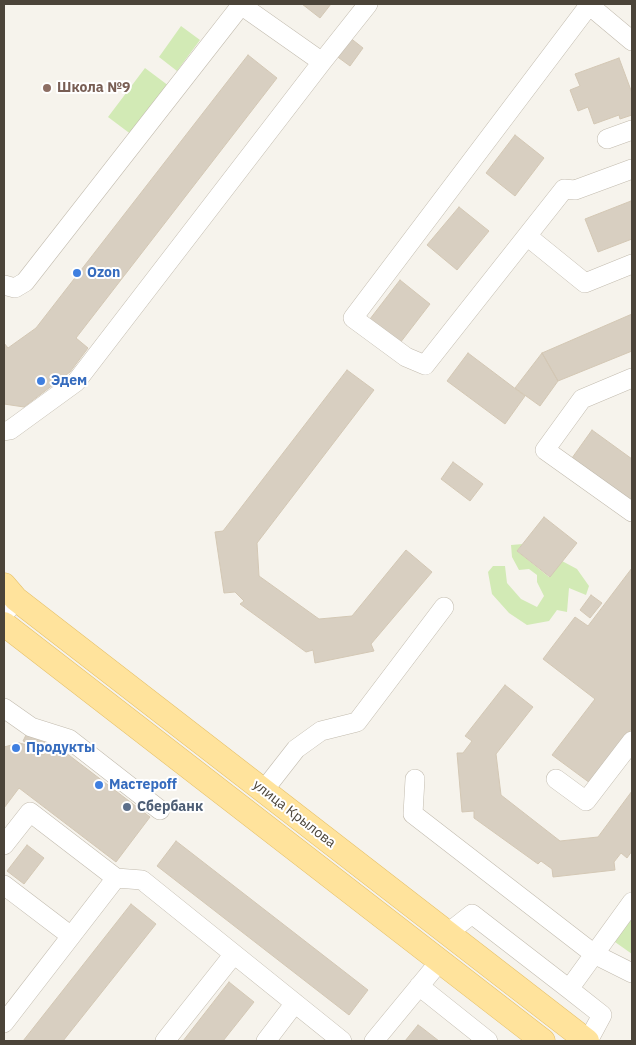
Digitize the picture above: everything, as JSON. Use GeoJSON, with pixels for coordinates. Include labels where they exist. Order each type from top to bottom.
{"type":"FeatureCollection","features":[{"type":"Feature","properties":{"kind":"main road","name":"улица Крылова"},"geometry":{"type":"LineString","coordinates":[[8,599],[264,790],[588,1041]]}},
{"type":"Feature","properties":{"kind":"main road","name":"улица Крылова"},"geometry":{"type":"LineString","coordinates":[[4,624],[543,1041]]}},
{"type":"Feature","properties":{"kind":"street"},"geometry":{"type":"LineString","coordinates":[[4,285],[15,288],[25,282],[242,4],[322,62]]}},
{"type":"Feature","properties":{"kind":"street"},"geometry":{"type":"LineString","coordinates":[[4,432],[10,430],[76,382],[368,4]]}},
{"type":"Feature","properties":{"kind":"street"},"geometry":{"type":"LineString","coordinates":[[632,41],[589,4],[427,217],[353,318],[406,357],[425,365],[564,189],[575,190],[632,168]]}},
{"type":"Feature","properties":{"kind":"street"},"geometry":{"type":"LineString","coordinates":[[607,139],[632,130]]}},
{"type":"Feature","properties":{"kind":"street"},"geometry":{"type":"LineString","coordinates":[[527,236],[585,283],[632,264]]}},
{"type":"Feature","properties":{"kind":"street"},"geometry":{"type":"LineString","coordinates":[[632,378],[582,399],[545,450],[632,512]]}},
{"type":"Feature","properties":{"kind":"street"},"geometry":{"type":"LineString","coordinates":[[264,790],[296,749],[321,731],[357,722],[444,607]]}},
{"type":"Feature","properties":{"kind":"street"},"geometry":{"type":"LineString","coordinates":[[4,708],[31,727],[69,739],[160,810]]}},
{"type":"Feature","properties":{"kind":"street"},"geometry":{"type":"LineString","coordinates":[[556,779],[586,801],[632,740]]}},
{"type":"Feature","properties":{"kind":"street"},"geometry":{"type":"LineString","coordinates":[[415,779],[413,814],[594,954],[632,973]]}},
{"type":"Feature","properties":{"kind":"street"},"geometry":{"type":"LineString","coordinates":[[4,845],[30,812],[116,878],[142,880],[342,1041]]}},
{"type":"Feature","properties":{"kind":"street"},"geometry":{"type":"LineString","coordinates":[[4,1023],[116,878]]}},
{"type":"Feature","properties":{"kind":"street"},"geometry":{"type":"LineString","coordinates":[[4,885],[71,936]]}},
{"type":"Feature","properties":{"kind":"street"},"geometry":{"type":"LineString","coordinates":[[569,989],[632,902]]}},
{"type":"Feature","properties":{"kind":"street"},"geometry":{"type":"LineString","coordinates":[[448,933],[472,914],[602,1015],[588,1041]]}},
{"type":"Feature","properties":{"kind":"street"},"geometry":{"type":"LineString","coordinates":[[165,1041],[234,954]]}},
{"type":"Feature","properties":{"kind":"street"},"geometry":{"type":"LineString","coordinates":[[374,1041],[440,961]]}},
{"type":"Feature","properties":{"kind":"street"},"geometry":{"type":"LineString","coordinates":[[419,986],[488,1041]]}},
{"type":"Feature","properties":{"kind":"street"},"geometry":{"type":"LineString","coordinates":[[266,1041],[295,1003]]}},
{"type":"Feature","properties":{"kind":"green space"},"geometry":{"type":"Polygon","coordinates":[[[181,26],[200,40],[177,71],[159,57],[181,26]]]}},
{"type":"Feature","properties":{"kind":"green space"},"geometry":{"type":"Polygon","coordinates":[[[145,68],[169,86],[132,135],[108,117],[145,68]]]}},
{"type":"Feature","properties":{"kind":"green space"},"geometry":{"type":"Polygon","coordinates":[[[523,544],[517,551],[549,577],[562,561],[577,569],[589,586],[586,595],[569,588],[567,612],[557,610],[549,621],[527,625],[509,613],[492,594],[488,572],[493,566],[505,566],[507,583],[521,599],[537,607],[544,596],[537,582],[537,575],[529,569],[519,570],[512,557],[511,545],[523,544]]]}},
{"type":"Feature","properties":{"kind":"green space"},"geometry":{"type":"Polygon","coordinates":[[[632,916],[632,954],[615,942],[618,933],[632,916]]]}},
{"type":"Feature","properties":{"kind":"building"},"geometry":{"type":"Polygon","coordinates":[[[302,4],[331,4],[320,18],[302,4]]]}},
{"type":"Feature","properties":{"kind":"building"},"geometry":{"type":"Polygon","coordinates":[[[349,37],[363,48],[350,66],[335,55],[349,37]]]}},
{"type":"Feature","properties":{"kind":"building"},"geometry":{"type":"Polygon","coordinates":[[[248,55],[277,78],[76,338],[88,348],[70,372],[24,407],[4,404],[4,343],[8,348],[36,328],[248,55]]]}},
{"type":"Feature","properties":{"kind":"building"},"geometry":{"type":"Polygon","coordinates":[[[619,58],[632,93],[632,115],[620,119],[619,115],[594,124],[588,107],[578,111],[570,90],[580,86],[575,74],[619,58]]]}},
{"type":"Feature","properties":{"kind":"building"},"geometry":{"type":"Polygon","coordinates":[[[515,135],[544,158],[515,196],[486,173],[515,135]]]}},
{"type":"Feature","properties":{"kind":"building"},"geometry":{"type":"Polygon","coordinates":[[[631,201],[632,239],[598,252],[585,219],[631,201]]]}},
{"type":"Feature","properties":{"kind":"building"},"geometry":{"type":"Polygon","coordinates":[[[459,207],[489,231],[457,270],[427,245],[459,207]]]}},
{"type":"Feature","properties":{"kind":"building"},"geometry":{"type":"Polygon","coordinates":[[[400,280],[430,304],[400,343],[370,319],[400,280]]]}},
{"type":"Feature","properties":{"kind":"building"},"geometry":{"type":"Polygon","coordinates":[[[632,314],[632,351],[558,381],[542,353],[632,314]]]}},
{"type":"Feature","properties":{"kind":"building"},"geometry":{"type":"Polygon","coordinates":[[[468,353],[525,396],[505,424],[447,381],[468,353]]]}},
{"type":"Feature","properties":{"kind":"building"},"geometry":{"type":"Polygon","coordinates":[[[542,353],[558,381],[540,406],[515,388],[542,353]]]}},
{"type":"Feature","properties":{"kind":"building"},"geometry":{"type":"Polygon","coordinates":[[[347,370],[374,390],[257,543],[259,576],[319,619],[352,616],[406,550],[432,572],[371,644],[374,651],[315,663],[313,650],[306,652],[240,604],[244,601],[235,592],[224,593],[215,532],[223,531],[347,370]]]}},
{"type":"Feature","properties":{"kind":"building"},"geometry":{"type":"Polygon","coordinates":[[[592,430],[632,459],[632,501],[572,458],[592,430]]]}},
{"type":"Feature","properties":{"kind":"building"},"geometry":{"type":"Polygon","coordinates":[[[453,462],[483,484],[470,501],[441,479],[453,462]]]}},
{"type":"Feature","properties":{"kind":"building"},"geometry":{"type":"Polygon","coordinates":[[[544,517],[577,543],[550,577],[517,551],[544,517]]]}},
{"type":"Feature","properties":{"kind":"building"},"geometry":{"type":"Polygon","coordinates":[[[632,568],[632,728],[590,783],[552,755],[595,699],[543,659],[575,617],[588,626],[632,568]]]}},
{"type":"Feature","properties":{"kind":"building"},"geometry":{"type":"Polygon","coordinates":[[[591,595],[602,603],[590,618],[580,610],[591,595]]]}},
{"type":"Feature","properties":{"kind":"building"},"geometry":{"type":"Polygon","coordinates":[[[505,685],[533,707],[496,754],[501,795],[560,841],[598,837],[632,791],[632,851],[627,858],[621,853],[614,862],[615,870],[553,877],[552,869],[541,861],[538,864],[474,818],[474,811],[462,812],[457,753],[463,753],[472,741],[465,736],[505,685]]]}},
{"type":"Feature","properties":{"kind":"building"},"geometry":{"type":"Polygon","coordinates":[[[28,731],[46,738],[42,748],[23,741],[28,731]]]}},
{"type":"Feature","properties":{"kind":"building"},"geometry":{"type":"Polygon","coordinates":[[[19,743],[32,746],[44,755],[53,743],[150,817],[116,862],[19,788],[4,808],[4,747],[19,743]]]}},
{"type":"Feature","properties":{"kind":"building"},"geometry":{"type":"Polygon","coordinates":[[[176,841],[368,990],[349,1015],[157,866],[176,841]]]}},
{"type":"Feature","properties":{"kind":"building"},"geometry":{"type":"Polygon","coordinates":[[[27,845],[44,858],[24,884],[7,871],[27,845]]]}},
{"type":"Feature","properties":{"kind":"building"},"geometry":{"type":"Polygon","coordinates":[[[131,904],[156,924],[63,1041],[23,1041],[131,904]]]}},
{"type":"Feature","properties":{"kind":"building"},"geometry":{"type":"Polygon","coordinates":[[[229,982],[254,1002],[223,1041],[183,1041],[229,982]]]}},
{"type":"Feature","properties":{"kind":"building"},"geometry":{"type":"Polygon","coordinates":[[[418,1025],[421,1027],[439,1041],[405,1041],[418,1025]]]}},
{"type":"Feature","properties":{"kind":"place","name":"Школа №9"},"geometry":{"type":"Point","coordinates":[47,88]}},
{"type":"Feature","properties":{"kind":"place","name":"Ozon"},"geometry":{"type":"Point","coordinates":[77,273]}},
{"type":"Feature","properties":{"kind":"place","name":"Эдем"},"geometry":{"type":"Point","coordinates":[41,381]}},
{"type":"Feature","properties":{"kind":"place","name":"Продукты"},"geometry":{"type":"Point","coordinates":[16,748]}},
{"type":"Feature","properties":{"kind":"place","name":"Мастерoff"},"geometry":{"type":"Point","coordinates":[99,785]}},
{"type":"Feature","properties":{"kind":"place","name":"Сбербанк"},"geometry":{"type":"Point","coordinates":[127,807]}}]}
